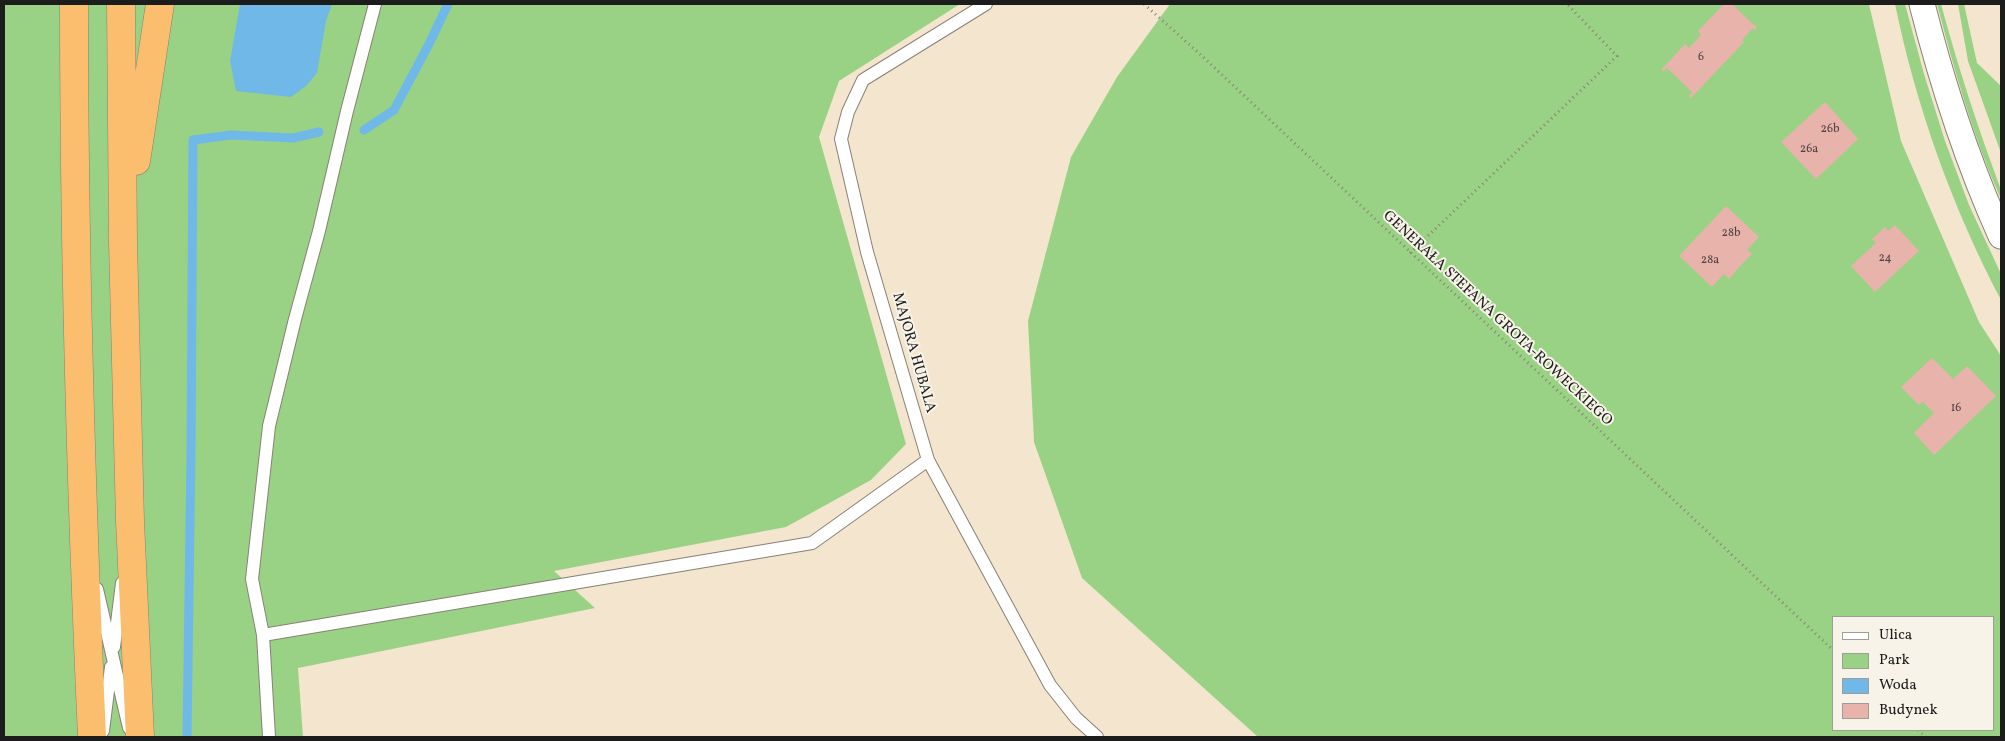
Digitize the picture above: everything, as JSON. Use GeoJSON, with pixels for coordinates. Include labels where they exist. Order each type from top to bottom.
{"type":"FeatureCollection","features":[{"type":"Feature","properties":{"kind":"highway"},"geometry":{"type":"LineString","coordinates":[[55,4],[74,147]]}},
{"type":"Feature","properties":{"kind":"highway"},"geometry":{"type":"LineString","coordinates":[[74,4],[74,147],[82,524],[92,737]]}},
{"type":"Feature","properties":{"kind":"highway"},"geometry":{"type":"LineString","coordinates":[[122,4],[123,242],[130,521],[140,737]]}},
{"type":"Feature","properties":{"kind":"highway"},"geometry":{"type":"LineString","coordinates":[[123,242],[160,4]]}},
{"type":"Feature","properties":{"kind":"street"},"geometry":{"type":"LineString","coordinates":[[1922,4],[1938,68],[1958,128],[2001,236]]}},
{"type":"Feature","properties":{"kind":"lane"},"geometry":{"type":"LineString","coordinates":[[269,737],[263,635],[252,579],[269,426],[319,231],[347,111],[376,4]]}},
{"type":"Feature","properties":{"kind":"lane","name":"MAJORA HUBALA"},"geometry":{"type":"LineString","coordinates":[[986,4],[864,80],[848,112],[841,139],[867,252],[928,460],[1050,685],[1076,718],[1098,737]]}},
{"type":"Feature","properties":{"kind":"lane"},"geometry":{"type":"LineString","coordinates":[[263,635],[812,543],[928,460]]}},
{"type":"Feature","properties":{"kind":"lane"},"geometry":{"type":"LineString","coordinates":[[102,737],[130,521]]}},
{"type":"Feature","properties":{"kind":"lane"},"geometry":{"type":"LineString","coordinates":[[82,524],[131,737]]}},
{"type":"Feature","properties":{"kind":"path","name":"GENERAŁA STEFANA GROTA-ROWECKIEGO"},"geometry":{"type":"LineString","coordinates":[[1144,4],[1832,649]]}},
{"type":"Feature","properties":{"kind":"path"},"geometry":{"type":"LineString","coordinates":[[1410,253],[1617,56],[1567,4]]}},
{"type":"Feature","properties":{"kind":"green space"},"geometry":{"type":"Polygon","coordinates":[[[4,4],[960,4],[839,81],[819,137],[906,444],[871,480],[786,527],[554,571],[595,608],[298,668],[303,737],[4,737],[4,4]]]}},
{"type":"Feature","properties":{"kind":"green space"},"geometry":{"type":"Polygon","coordinates":[[[1170,4],[1869,4],[1901,141],[1979,322],[2001,356],[2001,737],[1258,737],[1082,578],[1034,442],[1028,321],[1071,157],[1117,77],[1170,4]]]}},
{"type":"Feature","properties":{"kind":"green space"},"geometry":{"type":"Polygon","coordinates":[[[1895,4],[1905,4],[1945,141],[1969,205],[2001,274],[2001,300],[1983,265],[1951,192],[1925,118],[1895,4]]]}},
{"type":"Feature","properties":{"kind":"green space"},"geometry":{"type":"Polygon","coordinates":[[[1937,4],[1941,4],[1984,144],[2001,190],[2001,199],[1973,127],[1957,78],[1937,4]]]}},
{"type":"Feature","properties":{"kind":"green space"},"geometry":{"type":"Polygon","coordinates":[[[1958,4],[1964,4],[1977,63],[2001,86],[2001,153],[1968,61],[1958,4]]]}},
{"type":"Feature","properties":{"kind":"water"},"geometry":{"type":"Polygon","coordinates":[[[240,4],[332,4],[326,21],[317,73],[306,86],[291,97],[236,91],[230,61],[240,4]]]}},
{"type":"Feature","properties":{"kind":"building"},"geometry":{"type":"Polygon","coordinates":[[[1724,4],[1732,4],[1757,28],[1755,30],[1753,28],[1742,40],[1744,42],[1691,98],[1689,96],[1692,92],[1667,68],[1664,71],[1661,70],[1685,44],[1689,48],[1701,35],[1698,31],[1724,4]]]}},
{"type":"Feature","properties":{"kind":"building"},"geometry":{"type":"Polygon","coordinates":[[[1825,102],[1858,139],[1816,179],[1781,142],[1825,102]]]}},
{"type":"Feature","properties":{"kind":"building"},"geometry":{"type":"Polygon","coordinates":[[[1726,206],[1759,237],[1747,250],[1752,254],[1729,279],[1724,274],[1712,287],[1679,256],[1726,206]]]}},
{"type":"Feature","properties":{"kind":"building"},"geometry":{"type":"Polygon","coordinates":[[[1895,225],[1919,251],[1875,292],[1851,266],[1876,243],[1872,239],[1885,227],[1888,231],[1895,225]]]}},
{"type":"Feature","properties":{"kind":"building"},"geometry":{"type":"Polygon","coordinates":[[[1932,358],[1953,379],[1967,366],[1996,396],[1934,455],[1914,433],[1934,413],[1923,402],[1919,405],[1901,387],[1932,358]]]}},
{"type":"Feature","properties":{"kind":"waterway"},"geometry":{"type":"LineString","coordinates":[[364,130],[394,110],[448,4]]}},
{"type":"Feature","properties":{"kind":"waterway"},"geometry":{"type":"LineString","coordinates":[[187,737],[193,140],[231,135],[293,138],[319,132]]}}]}
